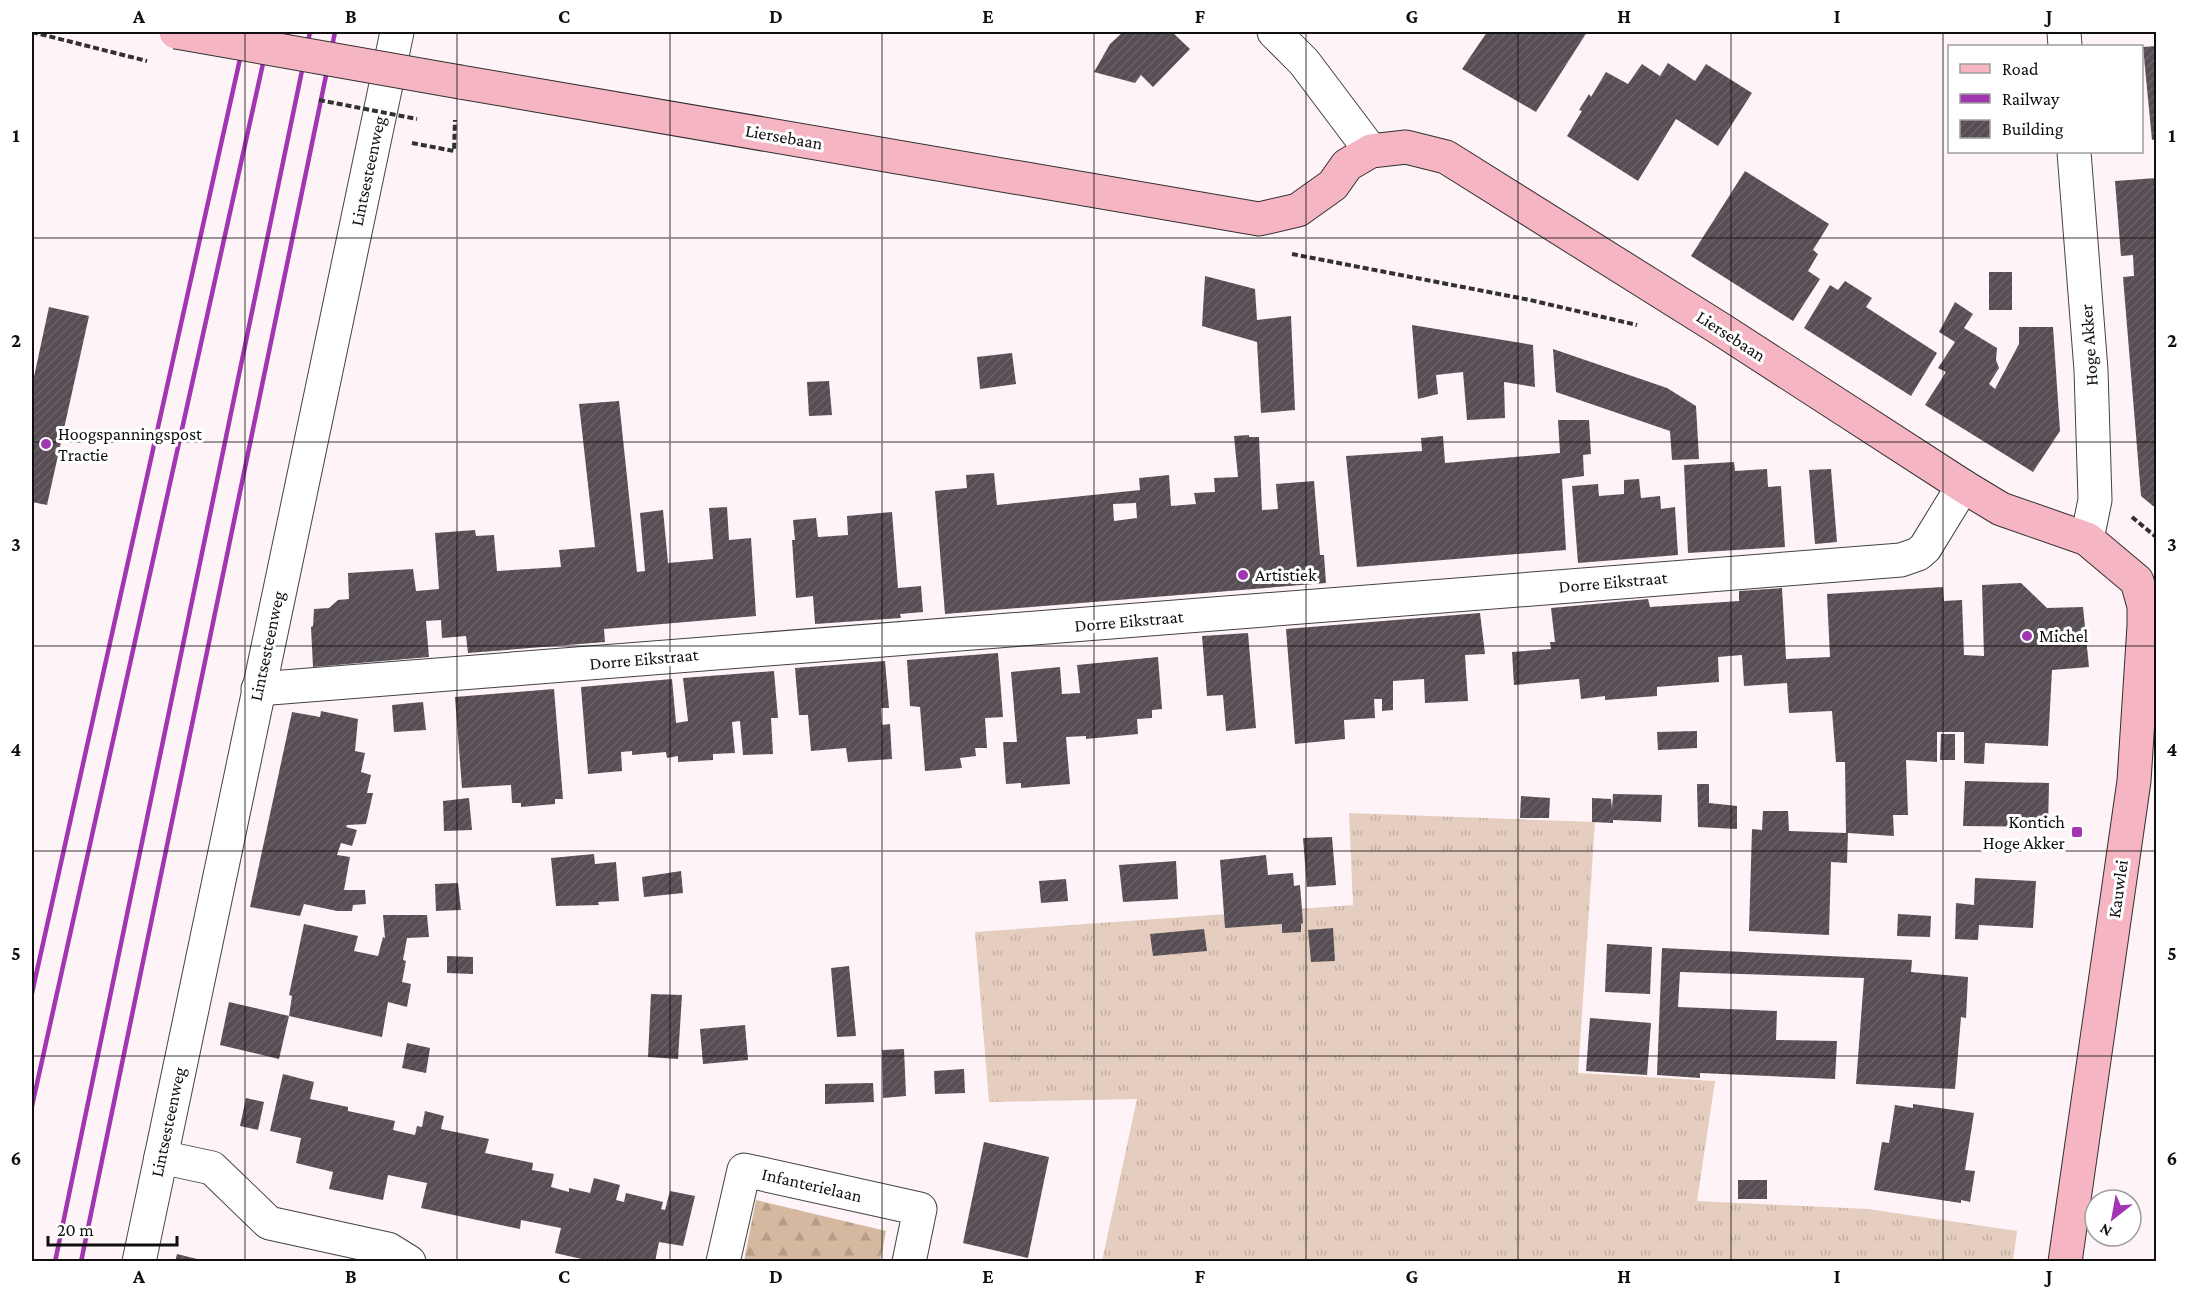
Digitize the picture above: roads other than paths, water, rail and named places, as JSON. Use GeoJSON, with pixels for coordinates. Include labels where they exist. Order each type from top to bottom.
{"type":"FeatureCollection","features":[{"type":"Feature","properties":{"kind":"street","name":"Liersebaan"},"geometry":{"type":"LineString","coordinates":[[176,32],[458,96],[1259,219],[1298,210],[1333,184],[1347,165],[1371,151],[1406,147],[1446,158],[2001,508],[2087,539]]}},
{"type":"Feature","properties":{"kind":"street","name":"Lintsesteenweg"},"geometry":{"type":"LineString","coordinates":[[139,1262],[397,32]]}},
{"type":"Feature","properties":{"kind":"street"},"geometry":{"type":"LineString","coordinates":[[1274,32],[1304,62],[1371,151]]}},
{"type":"Feature","properties":{"kind":"street","name":"Hoge Akker"},"geometry":{"type":"LineString","coordinates":[[2074,153],[2091,370],[2095,500],[2087,539]]}},
{"type":"Feature","properties":{"kind":"street","name":"Dorre Eikstraat"},"geometry":{"type":"LineString","coordinates":[[258,689],[1901,560],[1918,554],[1925,548],[1963,486]]}},
{"type":"Feature","properties":{"kind":"street","name":"Kauwlei"},"geometry":{"type":"LineString","coordinates":[[2065,1262],[2134,781],[2147,575],[2087,539]]}},
{"type":"Feature","properties":{"kind":"street"},"geometry":{"type":"LineString","coordinates":[[161,1157],[212,1168],[269,1223],[388,1249],[409,1262]]}},
{"type":"Feature","properties":{"kind":"street","name":"Infanterielaan"},"geometry":{"type":"LineString","coordinates":[[723,1262],[744,1170],[920,1209],[909,1262]]}},
{"type":"Feature","properties":{"kind":"railway"},"geometry":{"type":"LineString","coordinates":[[32,993],[246,32]]}},
{"type":"Feature","properties":{"kind":"railway"},"geometry":{"type":"LineString","coordinates":[[32,1106],[270,32]]}},
{"type":"Feature","properties":{"kind":"railway"},"geometry":{"type":"LineString","coordinates":[[55,1262],[310,32]]}},
{"type":"Feature","properties":{"kind":"railway"},"geometry":{"type":"LineString","coordinates":[[81,1262],[335,32]]}},
{"type":"Feature","properties":{"kind":"place","name":"Hoogspanningspost Tractie"},"geometry":{"type":"Point","coordinates":[46,444]}},
{"type":"Feature","properties":{"kind":"place","name":"Artistiek"},"geometry":{"type":"Point","coordinates":[1243,575]}},
{"type":"Feature","properties":{"kind":"place","name":"Michel"},"geometry":{"type":"Point","coordinates":[2027,636]}},
{"type":"Feature","properties":{"kind":"place","name":"Kontich Hoge Akker"},"geometry":{"type":"Point","coordinates":[2077,832]}}]}
